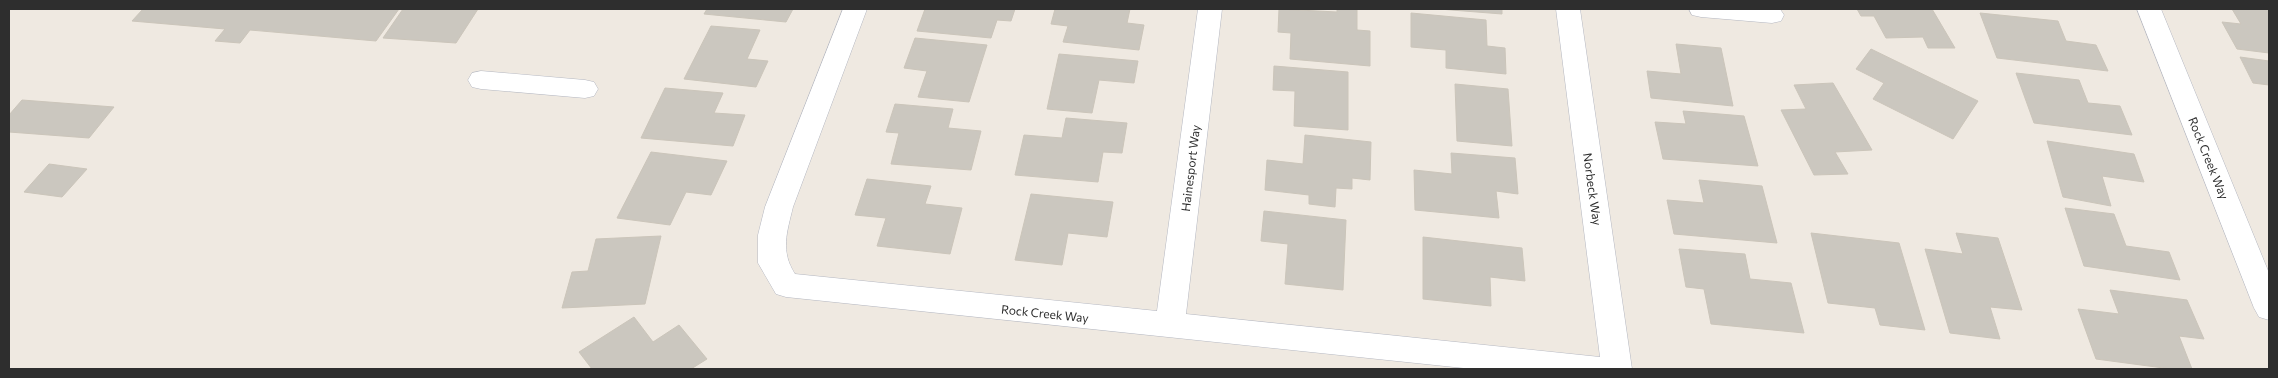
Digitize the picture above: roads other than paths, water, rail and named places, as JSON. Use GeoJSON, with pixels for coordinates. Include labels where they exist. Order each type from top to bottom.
{"type":"FeatureCollection","features":[{"type":"Feature","properties":{"kind":"street","name":"Rock Creek Way"},"geometry":{"type":"LineString","coordinates":[[855,9],[779,207],[772,235],[772,263],[786,285],[1597,369]]}},
{"type":"Feature","properties":{"kind":"street","name":"Hainesport Way"},"geometry":{"type":"LineString","coordinates":[[1170,326],[1210,9]]}},
{"type":"Feature","properties":{"kind":"street","name":"Norbeck Way"},"geometry":{"type":"LineString","coordinates":[[1568,9],[1617,369]]}},
{"type":"Feature","properties":{"kind":"street"},"geometry":{"type":"LineString","coordinates":[[1701,9],[1772,15]]}},
{"type":"Feature","properties":{"kind":"street","name":"Rock Creek Way"},"geometry":{"type":"LineString","coordinates":[[2149,9],[2269,308]]}},
{"type":"Feature","properties":{"kind":"street"},"geometry":{"type":"LineString","coordinates":[[481,80],[585,89]]}}]}
